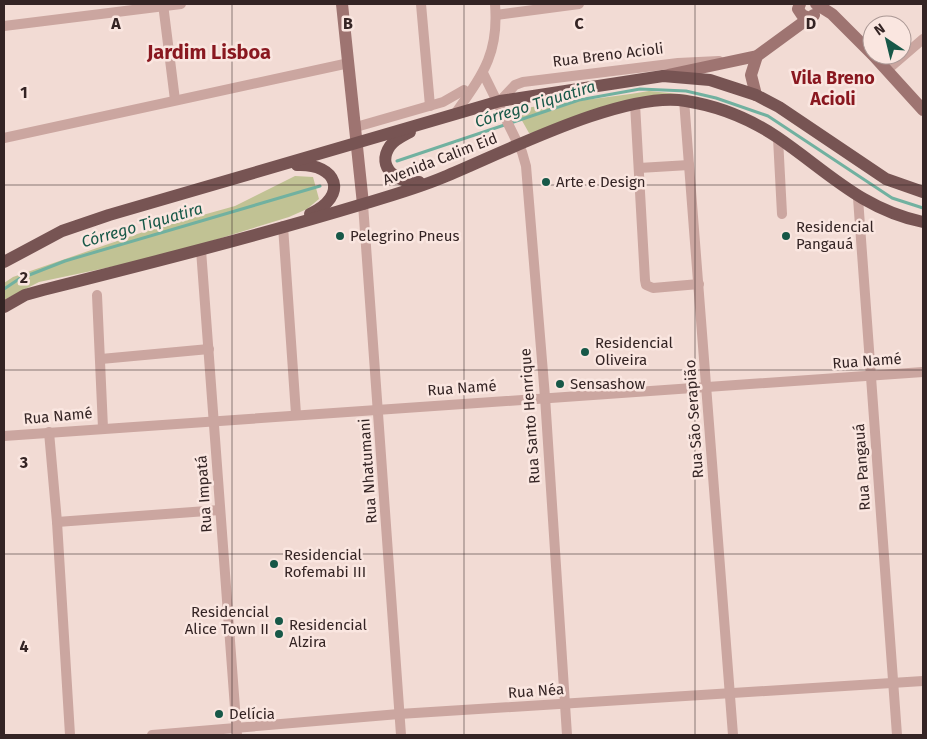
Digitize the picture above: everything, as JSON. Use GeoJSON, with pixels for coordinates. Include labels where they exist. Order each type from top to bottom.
{"type":"FeatureCollection","features":[{"type":"Feature","properties":{"kind":"main road"},"geometry":{"type":"LineString","coordinates":[[4,262],[62,231],[455,114],[498,102],[663,76],[710,80],[756,94],[779,107],[886,179],[923,192]]}},
{"type":"Feature","properties":{"kind":"main road","name":"Avenida Calim Eid"},"geometry":{"type":"LineString","coordinates":[[4,307],[25,295],[201,250],[363,204],[441,179],[517,141],[635,104],[684,100],[736,114],[778,138],[858,198],[886,210],[923,222]]}},
{"type":"Feature","properties":{"kind":"main road"},"geometry":{"type":"LineString","coordinates":[[432,121],[394,142],[386,154],[386,164],[394,176],[404,182],[416,183],[441,179]]}},
{"type":"Feature","properties":{"kind":"main road"},"geometry":{"type":"LineString","coordinates":[[280,166],[305,164],[318,166],[330,175],[334,185],[331,198],[323,207],[283,226]]}},
{"type":"Feature","properties":{"kind":"street"},"geometry":{"type":"LineString","coordinates":[[4,26],[181,4]]}},
{"type":"Feature","properties":{"kind":"street"},"geometry":{"type":"LineString","coordinates":[[342,4],[363,204]]}},
{"type":"Feature","properties":{"kind":"street"},"geometry":{"type":"LineString","coordinates":[[421,4],[430,106]]}},
{"type":"Feature","properties":{"kind":"street"},"geometry":{"type":"LineString","coordinates":[[455,114],[482,73],[495,40],[495,4]]}},
{"type":"Feature","properties":{"kind":"street"},"geometry":{"type":"LineString","coordinates":[[496,16],[579,4]]}},
{"type":"Feature","properties":{"kind":"street"},"geometry":{"type":"LineString","coordinates":[[810,17],[817,11],[816,4]]}},
{"type":"Feature","properties":{"kind":"street"},"geometry":{"type":"LineString","coordinates":[[816,4],[832,14],[862,45]]}},
{"type":"Feature","properties":{"kind":"street"},"geometry":{"type":"LineString","coordinates":[[163,5],[175,100]]}},
{"type":"Feature","properties":{"kind":"street"},"geometry":{"type":"LineString","coordinates":[[799,6],[802,15],[839,23]]}},
{"type":"Feature","properties":{"kind":"street","name":"Rua Breno Acioli"},"geometry":{"type":"LineString","coordinates":[[783,36],[799,6]]}},
{"type":"Feature","properties":{"kind":"street","name":"Rua Breno Acioli"},"geometry":{"type":"LineString","coordinates":[[663,76],[689,68],[727,63],[757,56],[810,17]]}},
{"type":"Feature","properties":{"kind":"street"},"geometry":{"type":"LineString","coordinates":[[887,70],[923,39]]}},
{"type":"Feature","properties":{"kind":"street"},"geometry":{"type":"LineString","coordinates":[[756,94],[751,75],[757,56]]}},
{"type":"Feature","properties":{"kind":"street","name":"Rua Breno Acioli"},"geometry":{"type":"LineString","coordinates":[[498,102],[515,85],[523,82],[699,60],[727,63]]}},
{"type":"Feature","properties":{"kind":"street"},"geometry":{"type":"LineString","coordinates":[[4,138],[349,63]]}},
{"type":"Feature","properties":{"kind":"street"},"geometry":{"type":"LineString","coordinates":[[882,65],[923,110]]}},
{"type":"Feature","properties":{"kind":"street","name":"Rua Santo Henrique"},"geometry":{"type":"LineString","coordinates":[[482,73],[517,141],[526,166],[545,397],[567,735]]}},
{"type":"Feature","properties":{"kind":"street"},"geometry":{"type":"LineString","coordinates":[[356,127],[430,106],[454,97],[464,90]]}},
{"type":"Feature","properties":{"kind":"street","name":"Rua São Serapião"},"geometry":{"type":"LineString","coordinates":[[684,100],[733,735]]}},
{"type":"Feature","properties":{"kind":"street"},"geometry":{"type":"LineString","coordinates":[[635,104],[646,285],[653,288],[699,284]]}},
{"type":"Feature","properties":{"kind":"street"},"geometry":{"type":"LineString","coordinates":[[778,138],[782,214]]}},
{"type":"Feature","properties":{"kind":"street"},"geometry":{"type":"LineString","coordinates":[[639,168],[689,165]]}},
{"type":"Feature","properties":{"kind":"street","name":"Rua Pangauá"},"geometry":{"type":"LineString","coordinates":[[858,198],[897,735]]}},
{"type":"Feature","properties":{"kind":"street","name":"Rua Nhatumani"},"geometry":{"type":"LineString","coordinates":[[363,204],[401,735]]}},
{"type":"Feature","properties":{"kind":"street"},"geometry":{"type":"LineString","coordinates":[[283,226],[296,414]]}},
{"type":"Feature","properties":{"kind":"street","name":"Rua Impatá"},"geometry":{"type":"LineString","coordinates":[[201,250],[236,731]]}},
{"type":"Feature","properties":{"kind":"street"},"geometry":{"type":"LineString","coordinates":[[97,295],[103,428]]}},
{"type":"Feature","properties":{"kind":"street"},"geometry":{"type":"LineString","coordinates":[[100,360],[209,349]]}},
{"type":"Feature","properties":{"kind":"street","name":"Rua Namé"},"geometry":{"type":"LineString","coordinates":[[4,436],[379,408],[923,372]]}},
{"type":"Feature","properties":{"kind":"street"},"geometry":{"type":"LineString","coordinates":[[49,432],[57,522],[70,735]]}},
{"type":"Feature","properties":{"kind":"street"},"geometry":{"type":"LineString","coordinates":[[57,522],[220,510]]}},
{"type":"Feature","properties":{"kind":"street","name":"Rua Néa"},"geometry":{"type":"LineString","coordinates":[[152,735],[236,731],[399,714],[923,681]]}},
{"type":"Feature","properties":{"kind":"green space"},"geometry":{"type":"Polygon","coordinates":[[[649,91],[689,95],[622,104],[546,132],[529,133],[516,110],[549,104],[649,91]]]}},
{"type":"Feature","properties":{"kind":"green space"},"geometry":{"type":"Polygon","coordinates":[[[295,176],[313,177],[319,199],[307,209],[289,217],[163,256],[39,282],[4,300],[4,283],[13,277],[149,230],[235,206],[295,176]]]}},
{"type":"Feature","properties":{"kind":"waterway","name":"Córrego Tiquatira"},"geometry":{"type":"LineString","coordinates":[[397,161],[579,100],[640,89],[686,91],[716,98],[768,116],[892,198],[923,208]]}},
{"type":"Feature","properties":{"kind":"waterway","name":"Córrego Tiquatira"},"geometry":{"type":"LineString","coordinates":[[4,289],[19,279],[65,261],[320,186]]}},
{"type":"Feature","properties":{"kind":"place","name":"Arte e Design"},"geometry":{"type":"Point","coordinates":[546,182]}},
{"type":"Feature","properties":{"kind":"place","name":"Pelegrino Pneus"},"geometry":{"type":"Point","coordinates":[340,236]}},
{"type":"Feature","properties":{"kind":"place","name":"Residencial Pangauá"},"geometry":{"type":"Point","coordinates":[786,236]}},
{"type":"Feature","properties":{"kind":"place","name":"Residencial Oliveira"},"geometry":{"type":"Point","coordinates":[585,352]}},
{"type":"Feature","properties":{"kind":"place","name":"Sensashow"},"geometry":{"type":"Point","coordinates":[560,384]}},
{"type":"Feature","properties":{"kind":"place","name":"Residencial Rofemabi III"},"geometry":{"type":"Point","coordinates":[274,564]}},
{"type":"Feature","properties":{"kind":"place","name":"Residencial Alice Town II"},"geometry":{"type":"Point","coordinates":[279,621]}},
{"type":"Feature","properties":{"kind":"place","name":"Residencial Alzira"},"geometry":{"type":"Point","coordinates":[279,634]}},
{"type":"Feature","properties":{"kind":"place","name":"Delícia"},"geometry":{"type":"Point","coordinates":[219,714]}},
{"type":"Feature","properties":{"kind":"district","name":"Jardim Lisboa"},"geometry":{"type":"Point","coordinates":[209,52]}},
{"type":"Feature","properties":{"kind":"district","name":"Vila Breno Acioli"},"geometry":{"type":"Point","coordinates":[833,88]}}]}
